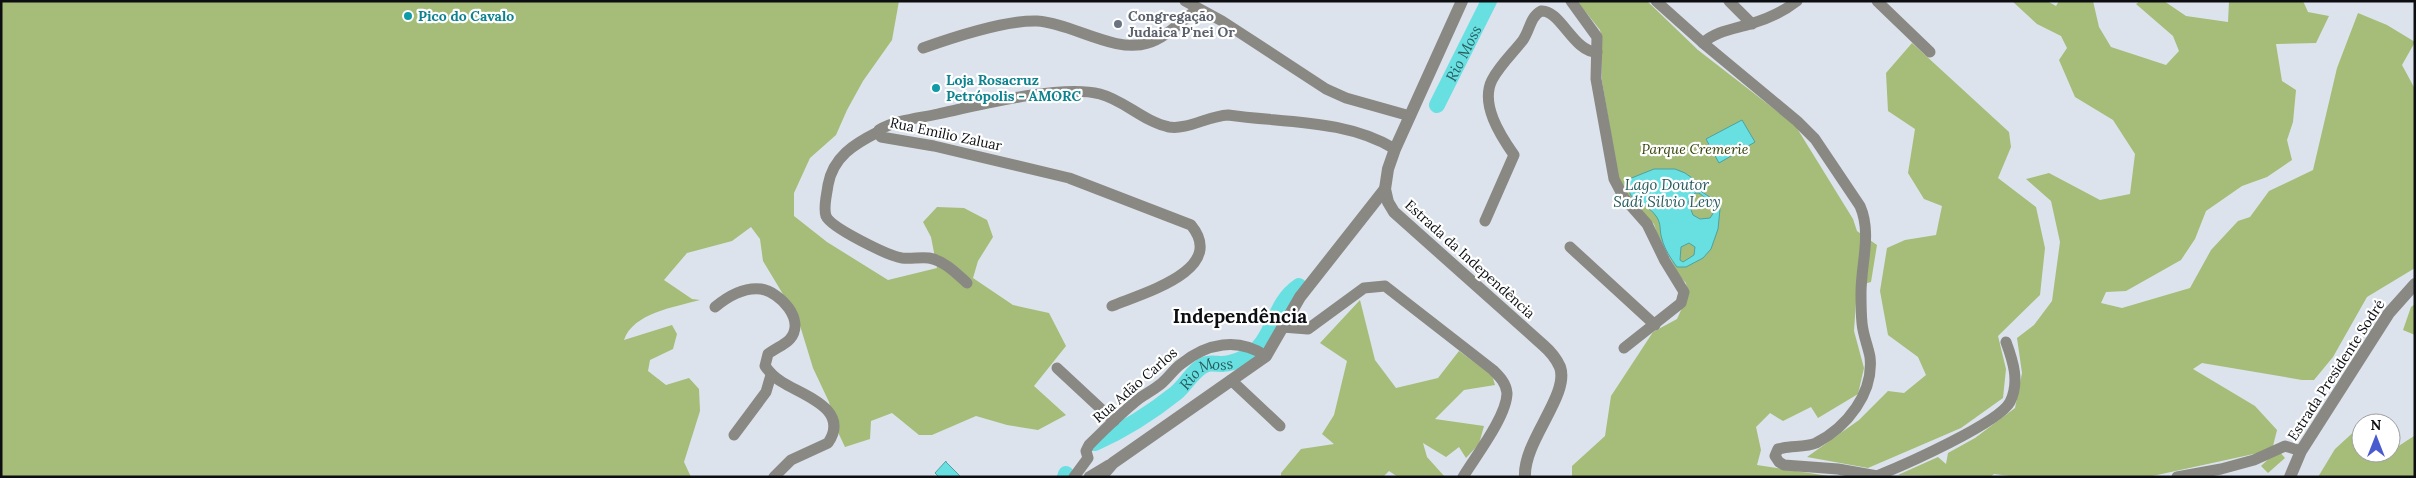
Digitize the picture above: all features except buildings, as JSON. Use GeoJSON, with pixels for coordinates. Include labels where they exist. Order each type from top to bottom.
{"type":"FeatureCollection","features":[{"type":"Feature","properties":{"kind":"street"},"geometry":{"type":"LineString","coordinates":[[1186,1],[1222,21],[1326,89],[1346,98],[1410,116]]}},
{"type":"Feature","properties":{"kind":"street"},"geometry":{"type":"LineString","coordinates":[[1089,477],[1113,463],[1266,356],[1278,339],[1282,327],[1300,298],[1385,189],[1388,169],[1396,149],[1462,1]]}},
{"type":"Feature","properties":{"kind":"street"},"geometry":{"type":"LineString","coordinates":[[1570,1],[1597,37],[1596,79],[1614,179],[1624,198],[1647,224],[1665,261],[1684,292],[1681,303],[1624,348]]}},
{"type":"Feature","properties":{"kind":"street"},"geometry":{"type":"LineString","coordinates":[[1656,1],[1703,43],[1798,121],[1815,139],[1860,206],[1865,218],[1861,304],[1862,324],[1870,357],[1868,380],[1854,412],[1842,423],[1816,443],[1778,449],[1776,460],[1784,465],[1881,476],[1928,454],[1979,425],[2009,404],[2015,384],[2014,365],[2006,342]]}},
{"type":"Feature","properties":{"kind":"street"},"geometry":{"type":"LineString","coordinates":[[1729,1],[1752,24]]}},
{"type":"Feature","properties":{"kind":"street"},"geometry":{"type":"LineString","coordinates":[[1703,43],[1715,35],[1774,15],[1796,1]]}},
{"type":"Feature","properties":{"kind":"street"},"geometry":{"type":"LineString","coordinates":[[1877,1],[1930,52]]}},
{"type":"Feature","properties":{"kind":"street"},"geometry":{"type":"LineString","coordinates":[[923,48],[1015,23],[1036,21],[1054,23],[1093,36],[1138,46],[1162,36],[1198,9]]}},
{"type":"Feature","properties":{"kind":"street"},"geometry":{"type":"LineString","coordinates":[[1485,221],[1514,155],[1494,121],[1489,98],[1491,82],[1503,63],[1524,38],[1534,16],[1541,11],[1550,12],[1585,48],[1597,52]]}},
{"type":"Feature","properties":{"kind":"street","name":"Rua Emilio Zaluar"},"geometry":{"type":"LineString","coordinates":[[1112,306],[1162,285],[1186,272],[1198,260],[1202,248],[1199,235],[1191,225],[1069,178],[934,146],[881,136],[878,132],[882,128],[910,120],[982,105],[1036,95],[1084,91],[1102,94],[1169,127],[1193,125],[1214,116],[1228,115],[1351,130],[1379,139],[1396,149]]}},
{"type":"Feature","properties":{"kind":"street"},"geometry":{"type":"LineString","coordinates":[[878,132],[849,147],[834,168],[827,191],[826,216],[832,223],[883,251],[901,258],[930,258],[949,267],[966,283]]}},
{"type":"Feature","properties":{"kind":"street","name":"Estrada da Independência"},"geometry":{"type":"LineString","coordinates":[[1385,189],[1388,202],[1409,227],[1543,345],[1559,366],[1562,377],[1558,391],[1527,458],[1525,477]]}},
{"type":"Feature","properties":{"kind":"street"},"geometry":{"type":"LineString","coordinates":[[1570,247],[1655,325]]}},
{"type":"Feature","properties":{"kind":"street","name":"Estrada Presidente Sodré"},"geometry":{"type":"LineString","coordinates":[[2290,477],[2301,451],[2389,313],[2415,284]]}},
{"type":"Feature","properties":{"kind":"street"},"geometry":{"type":"LineString","coordinates":[[1282,327],[1308,330],[1364,288],[1386,286],[1493,370],[1502,379],[1507,395],[1499,420],[1463,477]]}},
{"type":"Feature","properties":{"kind":"street"},"geometry":{"type":"LineString","coordinates":[[715,307],[726,298],[743,291],[761,289],[779,298],[791,312],[795,323],[790,339],[768,354],[765,359],[765,366],[771,374],[822,404],[828,413],[834,429],[828,443],[791,460],[774,477]]}},
{"type":"Feature","properties":{"kind":"street","name":"Rua Adão Carlos"},"geometry":{"type":"LineString","coordinates":[[1074,477],[1088,458],[1086,451],[1089,445],[1139,399],[1163,382],[1179,365],[1191,356],[1218,345],[1252,347],[1266,356]]}},
{"type":"Feature","properties":{"kind":"street"},"geometry":{"type":"LineString","coordinates":[[1057,368],[1114,421]]}},
{"type":"Feature","properties":{"kind":"street"},"geometry":{"type":"LineString","coordinates":[[734,435],[766,392],[771,374]]}},
{"type":"Feature","properties":{"kind":"street"},"geometry":{"type":"LineString","coordinates":[[1232,380],[1280,426]]}},
{"type":"Feature","properties":{"kind":"street"},"geometry":{"type":"LineString","coordinates":[[2178,477],[2237,464],[2285,446],[2301,451]]}},
{"type":"Feature","properties":{"kind":"street"},"geometry":{"type":"LineString","coordinates":[[1101,477],[1113,463]]}},
{"type":"Feature","properties":{"kind":"green space"},"geometry":{"type":"Polygon","coordinates":[[[1,1],[899,1],[892,40],[863,81],[836,135],[810,158],[794,193],[794,216],[827,242],[888,280],[937,268],[931,237],[923,222],[937,207],[964,208],[987,220],[993,237],[978,261],[973,278],[1013,305],[1049,313],[1066,346],[1034,386],[1066,415],[1038,430],[1007,425],[976,416],[932,435],[919,435],[892,413],[871,421],[870,439],[845,447],[835,426],[829,402],[813,368],[798,319],[763,261],[760,239],[751,227],[732,241],[687,253],[664,280],[692,299],[700,300],[656,312],[645,317],[636,323],[624,340],[672,325],[677,334],[673,349],[650,360],[648,371],[666,385],[689,378],[699,389],[700,411],[684,462],[691,477],[1,477],[1,1]]]}},
{"type":"Feature","properties":{"kind":"green space","name":"Parque Cremerie"},"geometry":{"type":"Polygon","coordinates":[[[1577,1],[1647,1],[1698,50],[1795,125],[1853,219],[1857,231],[1877,245],[1871,282],[1857,286],[1854,331],[1864,368],[1858,394],[1818,418],[1811,407],[1783,421],[1770,413],[1756,427],[1761,450],[1757,465],[1835,477],[1572,477],[1572,466],[1605,436],[1611,396],[1653,332],[1677,319],[1688,295],[1686,283],[1680,277],[1654,224],[1636,207],[1619,183],[1602,81],[1602,38],[1600,30],[1577,1]]]}},
{"type":"Feature","properties":{"kind":"green space"},"geometry":{"type":"Polygon","coordinates":[[[2012,1],[2047,1],[2056,6],[2059,1],[2093,1],[2099,27],[2111,47],[2166,65],[2179,51],[2173,36],[2136,4],[2140,1],[2164,1],[2186,16],[2228,22],[2229,1],[2303,1],[2308,12],[2329,16],[2316,43],[2276,44],[2282,81],[2296,90],[2293,122],[2287,140],[2292,160],[2267,177],[2242,186],[2206,211],[2195,239],[2181,260],[2126,291],[2106,292],[2101,303],[2122,308],[2190,288],[2211,250],[2238,221],[2250,217],[2269,191],[2313,170],[2337,68],[2358,13],[2387,25],[2415,42],[2402,65],[2415,89],[2415,268],[2367,297],[2333,357],[2314,380],[2302,380],[2202,363],[2193,369],[2255,406],[2277,430],[2272,450],[2148,477],[2018,477],[1994,474],[1990,477],[1898,475],[1938,457],[1946,464],[1948,453],[1975,438],[2015,408],[2022,373],[2017,338],[2034,325],[2052,301],[2060,242],[2051,201],[2026,179],[2049,173],[2100,200],[2130,194],[2135,154],[2113,120],[2075,97],[2059,60],[2067,48],[2061,36],[2037,24],[2012,1]]]}},
{"type":"Feature","properties":{"kind":"green space"},"geometry":{"type":"Polygon","coordinates":[[[1912,43],[2009,132],[2011,147],[1998,178],[2036,207],[2045,248],[2040,295],[1998,336],[2006,369],[2003,398],[1961,428],[1868,468],[1807,457],[1859,420],[1888,391],[1904,393],[1926,375],[1918,357],[1888,335],[1880,291],[1887,248],[1905,240],[1936,235],[1942,206],[1924,199],[1908,173],[1915,129],[1888,111],[1886,73],[1912,43]]]}},
{"type":"Feature","properties":{"kind":"green space"},"geometry":{"type":"Polygon","coordinates":[[[1360,300],[1375,360],[1396,388],[1438,378],[1459,351],[1492,375],[1495,385],[1464,390],[1435,419],[1484,426],[1479,444],[1466,458],[1459,447],[1446,457],[1423,443],[1427,457],[1445,477],[1398,477],[1389,471],[1383,477],[1281,477],[1281,473],[1301,449],[1334,444],[1322,434],[1334,415],[1347,361],[1320,343],[1360,300]]]}},
{"type":"Feature","properties":{"kind":"green space"},"geometry":{"type":"Polygon","coordinates":[[[2415,304],[2415,335],[2403,330],[2411,307],[2415,304]]]}},
{"type":"Feature","properties":{"kind":"green space"},"geometry":{"type":"Polygon","coordinates":[[[2415,381],[2415,477],[2318,477],[2335,449],[2351,434],[2351,463],[2401,463],[2401,444],[2414,436],[2415,381]]]}},
{"type":"Feature","properties":{"kind":"green space"},"geometry":{"type":"Polygon","coordinates":[[[2278,450],[2285,458],[2268,473],[2261,466],[2278,450]]]}},
{"type":"Feature","properties":{"kind":"water"},"geometry":{"type":"Polygon","coordinates":[[[1742,120],[1755,142],[1719,163],[1706,139],[1742,120]]]}},
{"type":"Feature","properties":{"kind":"water","name":"Lago Doutor Sadi Silvio Levy"},"geometry":{"type":"Polygon","coordinates":[[[1654,169],[1675,169],[1685,173],[1699,183],[1702,192],[1716,201],[1720,209],[1718,229],[1711,249],[1703,258],[1686,267],[1677,267],[1664,246],[1658,219],[1651,210],[1636,201],[1630,194],[1629,179],[1654,169]],[[1695,193],[1688,202],[1693,215],[1700,219],[1710,218],[1714,212],[1713,204],[1699,193],[1695,193]],[[1689,243],[1681,247],[1680,260],[1683,262],[1694,255],[1695,247],[1689,243]]]}},
{"type":"Feature","properties":{"kind":"water"},"geometry":{"type":"Polygon","coordinates":[[[946,461],[961,477],[939,477],[935,473],[946,461]]]}},
{"type":"Feature","properties":{"kind":"waterway","name":"Rio Moss"},"geometry":{"type":"LineString","coordinates":[[1437,105],[1489,1]]}},
{"type":"Feature","properties":{"kind":"waterway","name":"Rio Moss"},"geometry":{"type":"LineString","coordinates":[[1095,443],[1127,427],[1157,407],[1176,393],[1202,366],[1233,362],[1244,358],[1254,351],[1267,336],[1281,306],[1299,286]]}},
{"type":"Feature","properties":{"kind":"place","name":"Pico do Cavalo"},"geometry":{"type":"Point","coordinates":[408,16]}},
{"type":"Feature","properties":{"kind":"place","name":"Congregação Judaica P'nei Or"},"geometry":{"type":"Point","coordinates":[1118,24]}},
{"type":"Feature","properties":{"kind":"place","name":"Loja Rosacruz Petrópolis - AMORC"},"geometry":{"type":"Point","coordinates":[936,88]}},
{"type":"Feature","properties":{"kind":"district","name":"Independência"},"geometry":{"type":"Point","coordinates":[1240,316]}}]}
